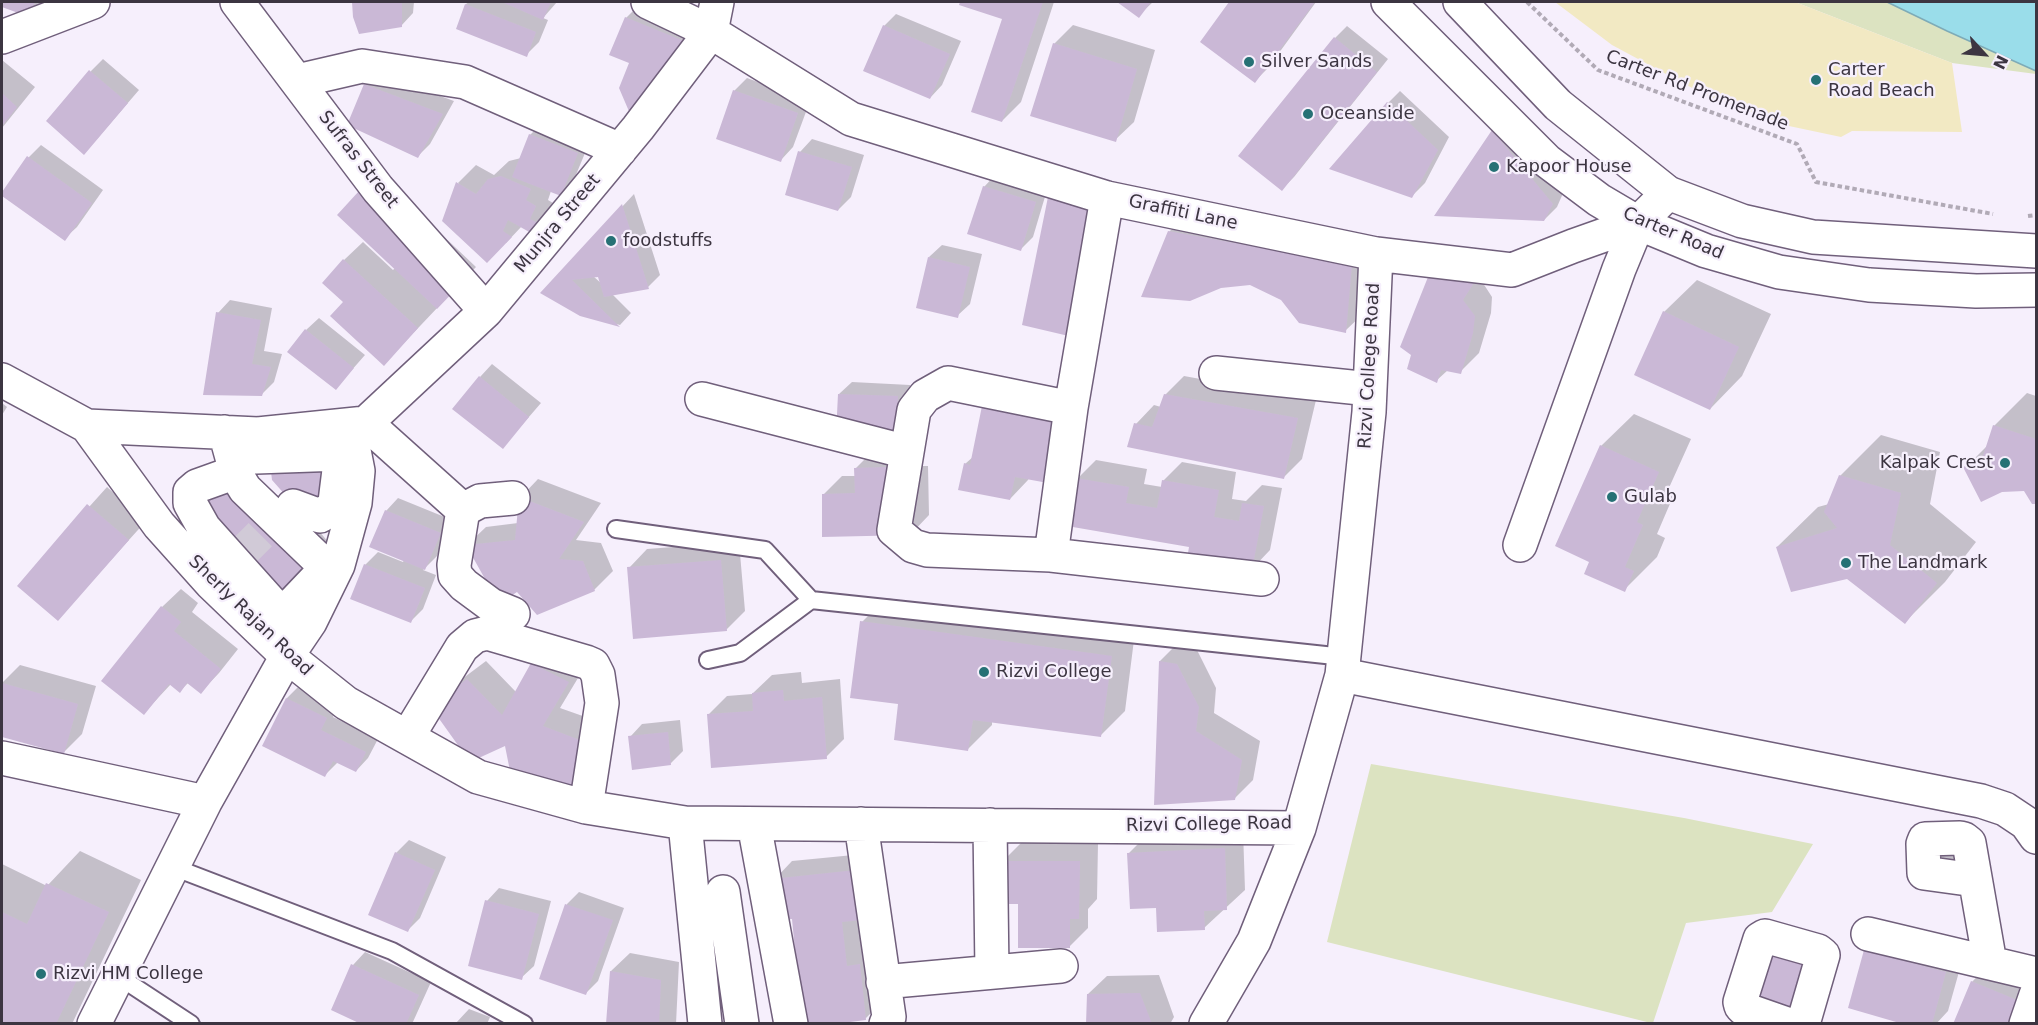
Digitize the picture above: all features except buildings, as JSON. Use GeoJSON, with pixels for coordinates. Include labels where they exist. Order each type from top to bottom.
{"type":"FeatureCollection","features":[{"type":"Feature","properties":{"kind":"street"},"geometry":{"type":"LineString","coordinates":[[2,37],[93,2]]}},
{"type":"Feature","properties":{"kind":"street","name":"Sufras Street"},"geometry":{"type":"LineString","coordinates":[[237,2],[378,189],[486,311]]}},
{"type":"Feature","properties":{"kind":"street","name":"Graffiti Lane"},"geometry":{"type":"LineString","coordinates":[[648,2],[714,17],[851,119],[1107,198],[1376,254],[1512,270],[1638,224],[1668,193]]}},
{"type":"Feature","properties":{"kind":"street","name":"Carter Road"},"geometry":{"type":"LineString","coordinates":[[1388,2],[1547,160],[1599,200],[1638,224],[1706,251],[1779,272],[1869,285],[1976,291],[2037,290]]}},
{"type":"Feature","properties":{"kind":"street","name":"Carter Road"},"geometry":{"type":"LineString","coordinates":[[1460,2],[1558,105],[1668,193],[1742,221],[1814,237],[2037,251]]}},
{"type":"Feature","properties":{"kind":"street","name":"Munjra Street"},"geometry":{"type":"LineString","coordinates":[[362,439],[486,311],[620,150],[714,17]]}},
{"type":"Feature","properties":{"kind":"street"},"geometry":{"type":"LineString","coordinates":[[297,81],[362,66],[465,82],[620,150]]}},
{"type":"Feature","properties":{"kind":"street"},"geometry":{"type":"LineString","coordinates":[[1051,555],[1071,408],[1107,198]]}},
{"type":"Feature","properties":{"kind":"street"},"geometry":{"type":"LineString","coordinates":[[1520,545],[1638,224]]}},
{"type":"Feature","properties":{"kind":"street","name":"Rizvi College Road"},"geometry":{"type":"LineString","coordinates":[[685,823],[1299,828],[1343,666],[1370,389],[1376,254]]}},
{"type":"Feature","properties":{"kind":"street"},"geometry":{"type":"LineString","coordinates":[[1216,373],[1370,389]]}},
{"type":"Feature","properties":{"kind":"street","name":"Sherly Rajan Road"},"geometry":{"type":"LineString","coordinates":[[2,380],[87,426],[159,525],[227,567],[278,635],[346,703],[478,777],[586,807],[685,823]]}},
{"type":"Feature","properties":{"kind":"street"},"geometry":{"type":"LineString","coordinates":[[1071,408],[948,383],[925,396],[914,410],[894,530],[913,546],[927,550],[1051,555],[1262,579]]}},
{"type":"Feature","properties":{"kind":"street"},"geometry":{"type":"LineString","coordinates":[[702,399],[907,452]]}},
{"type":"Feature","properties":{"kind":"street"},"geometry":{"type":"LineString","coordinates":[[87,426],[225,432],[253,460]]}},
{"type":"Feature","properties":{"kind":"street"},"geometry":{"type":"LineString","coordinates":[[280,516],[320,516],[332,508],[342,458],[362,439]]}},
{"type":"Feature","properties":{"kind":"street"},"geometry":{"type":"LineString","coordinates":[[278,635],[310,622],[338,566],[355,503],[362,439]]}},
{"type":"Feature","properties":{"kind":"street"},"geometry":{"type":"LineString","coordinates":[[227,567],[190,503],[190,492],[197,486],[253,460],[362,439],[463,510]]}},
{"type":"Feature","properties":{"kind":"street"},"geometry":{"type":"LineString","coordinates":[[94,1023],[205,802],[278,635],[321,574],[322,563],[280,516],[245,489],[253,460]]}},
{"type":"Feature","properties":{"kind":"street"},"geometry":{"type":"LineString","coordinates":[[463,510],[480,501],[513,498]]}},
{"type":"Feature","properties":{"kind":"street"},"geometry":{"type":"LineString","coordinates":[[159,525],[190,503]]}},
{"type":"Feature","properties":{"kind":"street"},"geometry":{"type":"LineString","coordinates":[[463,510],[453,565],[455,575],[491,605],[513,614]]}},
{"type":"Feature","properties":{"kind":"street"},"geometry":{"type":"LineString","coordinates":[[408,736],[462,647],[475,636],[487,633],[586,662],[593,665],[598,675],[602,703],[586,807]]}},
{"type":"Feature","properties":{"kind":"street"},"geometry":{"type":"LineString","coordinates":[[1343,666],[1981,801],[2005,809],[2026,823],[2037,837]]}},
{"type":"Feature","properties":{"kind":"street"},"geometry":{"type":"LineString","coordinates":[[2,758],[205,802]]}},
{"type":"Feature","properties":{"kind":"street"},"geometry":{"type":"LineString","coordinates":[[685,823],[705,1023]]}},
{"type":"Feature","properties":{"kind":"street"},"geometry":{"type":"LineString","coordinates":[[754,824],[791,1023]]}},
{"type":"Feature","properties":{"kind":"street"},"geometry":{"type":"LineString","coordinates":[[861,824],[889,1017],[886,1023]]}},
{"type":"Feature","properties":{"kind":"street"},"geometry":{"type":"LineString","coordinates":[[990,825],[992,972]]}},
{"type":"Feature","properties":{"kind":"street"},"geometry":{"type":"LineString","coordinates":[[1206,1023],[1254,941],[1299,828]]}},
{"type":"Feature","properties":{"kind":"street"},"geometry":{"type":"LineString","coordinates":[[1975,880],[1982,970]]}},
{"type":"Feature","properties":{"kind":"street"},"geometry":{"type":"LineString","coordinates":[[723,892],[742,1023]]}},
{"type":"Feature","properties":{"kind":"street"},"geometry":{"type":"LineString","coordinates":[[1868,934],[1982,970],[2036,996],[2026,1023]]}},
{"type":"Feature","properties":{"kind":"street"},"geometry":{"type":"LineString","coordinates":[[1787,1023],[1741,1006],[1740,1002],[1760,939],[1765,936],[1818,951],[1823,955],[1803,1023]]}},
{"type":"Feature","properties":{"kind":"street"},"geometry":{"type":"LineString","coordinates":[[884,982],[1061,966]]}},
{"type":"Feature","properties":{"kind":"street"},"geometry":{"type":"LineString","coordinates":[[1982,970],[2037,974]]}},
{"type":"Feature","properties":{"kind":"lane"},"geometry":{"type":"LineString","coordinates":[[616,529],[765,550],[812,600],[1343,666]]}},
{"type":"Feature","properties":{"kind":"lane"},"geometry":{"type":"LineString","coordinates":[[708,660],[740,653],[812,600]]}},
{"type":"Feature","properties":{"kind":"lane"},"geometry":{"type":"LineString","coordinates":[[172,867],[392,951],[524,1023]]}},
{"type":"Feature","properties":{"kind":"lane"},"geometry":{"type":"LineString","coordinates":[[118,976],[191,1023]]}},
{"type":"Feature","properties":{"kind":"path","name":"Carter Rd Promenade"},"geometry":{"type":"LineString","coordinates":[[1527,2],[1598,69],[1797,144],[1816,182],[2001,215]]}},
{"type":"Feature","properties":{"kind":"path"},"geometry":{"type":"LineString","coordinates":[[2020,217],[2037,215]]}},
{"type":"Feature","properties":{"kind":"green space"},"geometry":{"type":"Polygon","coordinates":[[[1795,2],[2036,2],[2036,74],[1952,63],[1795,2]]]}},
{"type":"Feature","properties":{"kind":"green space"},"geometry":{"type":"Polygon","coordinates":[[[1371,764],[1684,818],[1813,844],[1772,912],[1686,923],[1653,1023],[1651,1023],[1327,942],[1371,764]]]}},
{"type":"Feature","properties":{"kind":"sand","name":"Carter Road Beach"},"geometry":{"type":"Polygon","coordinates":[[[1555,2],[1795,2],[1952,63],[1962,132],[1852,131],[1841,137],[1789,126],[1709,97],[1612,45],[1555,2]]]}},
{"type":"Feature","properties":{"kind":"water"},"geometry":{"type":"Polygon","coordinates":[[[1887,2],[2036,2],[2036,71],[1947,31],[1887,2]]]}},
{"type":"Feature","properties":{"kind":"tunnel"},"geometry":{"type":"LineString","coordinates":[[237,558],[272,523]]}},
{"type":"Feature","properties":{"kind":"place","name":"Silver Sands"},"geometry":{"type":"Point","coordinates":[1249,62]}},
{"type":"Feature","properties":{"kind":"place","name":"Carter Road Beach"},"geometry":{"type":"Point","coordinates":[1816,80]}},
{"type":"Feature","properties":{"kind":"place","name":"Oceanside"},"geometry":{"type":"Point","coordinates":[1308,114]}},
{"type":"Feature","properties":{"kind":"place","name":"Kapoor House"},"geometry":{"type":"Point","coordinates":[1494,167]}},
{"type":"Feature","properties":{"kind":"place","name":"foodstuffs"},"geometry":{"type":"Point","coordinates":[611,241]}},
{"type":"Feature","properties":{"kind":"place","name":"Kalpak Crest"},"geometry":{"type":"Point","coordinates":[2005,463]}},
{"type":"Feature","properties":{"kind":"place","name":"Gulab"},"geometry":{"type":"Point","coordinates":[1612,497]}},
{"type":"Feature","properties":{"kind":"place","name":"The Landmark"},"geometry":{"type":"Point","coordinates":[1846,563]}},
{"type":"Feature","properties":{"kind":"place","name":"Rizvi College"},"geometry":{"type":"Point","coordinates":[984,672]}},
{"type":"Feature","properties":{"kind":"place","name":"Rizvi HM College"},"geometry":{"type":"Point","coordinates":[41,974]}}]}
